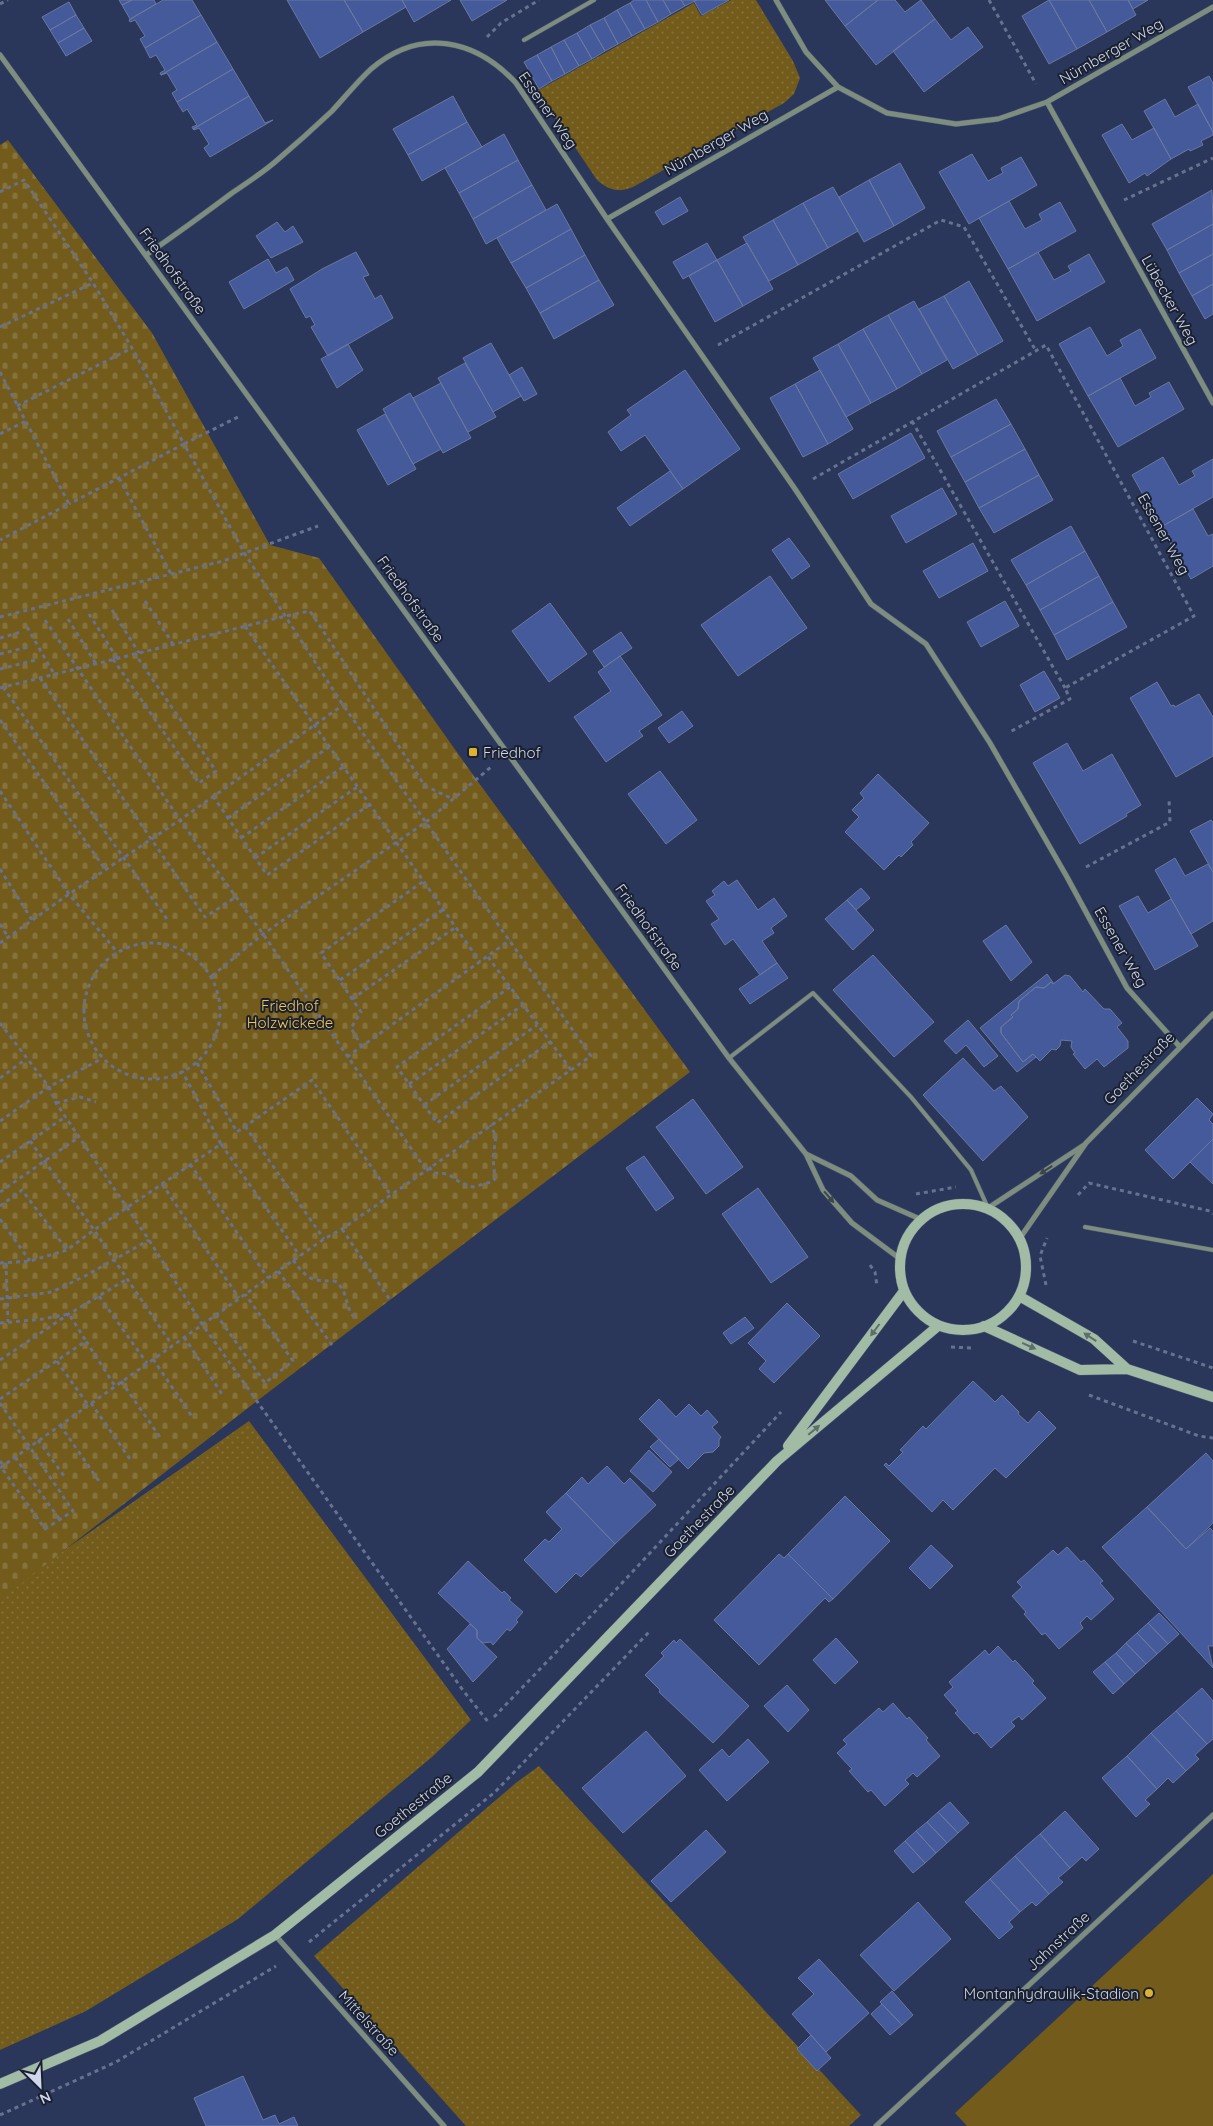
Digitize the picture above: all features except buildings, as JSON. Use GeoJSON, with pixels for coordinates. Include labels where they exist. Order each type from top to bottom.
{"type":"FeatureCollection","features":[{"type":"Feature","properties":{"kind":"main road"},"geometry":{"type":"LineString","coordinates":[[965,1202],[988,1208],[1008,1222],[1020,1238],[1026,1257],[1026,1277],[1020,1296],[1008,1312],[993,1323],[975,1329],[956,1331],[938,1326],[922,1316],[908,1300],[900,1280],[899,1258],[906,1237],[920,1219],[941,1207],[965,1202]]}},
{"type":"Feature","properties":{"kind":"main road","name":"Goethestraße"},"geometry":{"type":"LineString","coordinates":[[777,1461],[904,1291]]}},
{"type":"Feature","properties":{"kind":"main road"},"geometry":{"type":"LineString","coordinates":[[1020,1296],[1094,1339],[1127,1369]]}},
{"type":"Feature","properties":{"kind":"main road","name":"Goethestraße"},"geometry":{"type":"LineString","coordinates":[[0,2084],[100,2041],[275,1935],[478,1772],[777,1461],[938,1326]]}},
{"type":"Feature","properties":{"kind":"main road"},"geometry":{"type":"LineString","coordinates":[[984,1326],[1080,1370],[1127,1369],[1213,1397]]}},
{"type":"Feature","properties":{"kind":"street","name":"Nürnberger Weg"},"geometry":{"type":"LineString","coordinates":[[776,0],[806,52],[838,87],[887,113],[956,124],[998,119],[1047,102],[1213,7]]}},
{"type":"Feature","properties":{"kind":"street","name":"Essener Weg"},"geometry":{"type":"LineString","coordinates":[[146,255],[273,163],[318,124],[371,70],[391,56],[408,48],[425,44],[443,44],[482,54],[501,67],[516,83],[701,355],[795,489],[871,604],[926,644],[990,744],[1068,877],[1127,988],[1180,1048]]}},
{"type":"Feature","properties":{"kind":"street","name":"Friedhofstraße"},"geometry":{"type":"LineString","coordinates":[[0,55],[729,1058],[806,1154],[823,1190],[852,1223],[899,1258]]}},
{"type":"Feature","properties":{"kind":"street","name":"Nürnberger Weg"},"geometry":{"type":"LineString","coordinates":[[607,218],[838,87]]}},
{"type":"Feature","properties":{"kind":"street","name":"Lübecker Weg"},"geometry":{"type":"LineString","coordinates":[[1047,102],[1213,403]]}},
{"type":"Feature","properties":{"kind":"street","name":"Goethestraße"},"geometry":{"type":"LineString","coordinates":[[1020,1238],[1086,1143],[1213,1014]]}},
{"type":"Feature","properties":{"kind":"street","name":"Goethestraße"},"geometry":{"type":"LineString","coordinates":[[988,1208],[1086,1143]]}},
{"type":"Feature","properties":{"kind":"street","name":"Friedhofstraße"},"geometry":{"type":"LineString","coordinates":[[806,1154],[851,1176],[877,1200],[920,1219]]}},
{"type":"Feature","properties":{"kind":"street","name":"Jahnstraße"},"geometry":{"type":"LineString","coordinates":[[876,2126],[1213,1815]]}},
{"type":"Feature","properties":{"kind":"street","name":"Mittelstraße"},"geometry":{"type":"LineString","coordinates":[[275,1935],[444,2126]]}},
{"type":"Feature","properties":{"kind":"lane"},"geometry":{"type":"LineString","coordinates":[[524,40],[594,0]]}},
{"type":"Feature","properties":{"kind":"lane"},"geometry":{"type":"LineString","coordinates":[[729,1058],[813,993],[911,1098],[971,1170],[988,1208]]}},
{"type":"Feature","properties":{"kind":"lane"},"geometry":{"type":"LineString","coordinates":[[1085,1228],[1213,1250]]}},
{"type":"Feature","properties":{"kind":"path"},"geometry":{"type":"LineString","coordinates":[[0,4],[8,0]]}},
{"type":"Feature","properties":{"kind":"path"},"geometry":{"type":"LineString","coordinates":[[473,51],[501,23],[539,0]]}},
{"type":"Feature","properties":{"kind":"path"},"geometry":{"type":"LineString","coordinates":[[989,0],[1047,102]]}},
{"type":"Feature","properties":{"kind":"path"},"geometry":{"type":"LineString","coordinates":[[1106,209],[1213,158]]}},
{"type":"Feature","properties":{"kind":"path"},"geometry":{"type":"LineString","coordinates":[[0,192],[24,180],[93,283],[132,348],[245,554],[343,705],[591,1056],[342,1229],[293,1260],[1,1467]]}},
{"type":"Feature","properties":{"kind":"path"},"geometry":{"type":"LineString","coordinates":[[701,355],[941,220],[964,227],[1036,351],[795,489]]}},
{"type":"Feature","properties":{"kind":"path"},"geometry":{"type":"LineString","coordinates":[[0,327],[93,283]]}},
{"type":"Feature","properties":{"kind":"path","name":"Essener Weg"},"geometry":{"type":"LineString","coordinates":[[1036,351],[1046,345],[1194,616],[1065,688]]}},
{"type":"Feature","properties":{"kind":"path"},"geometry":{"type":"LineString","coordinates":[[17,406],[132,348]]}},
{"type":"Feature","properties":{"kind":"path"},"geometry":{"type":"LineString","coordinates":[[0,372],[69,504]]}},
{"type":"Feature","properties":{"kind":"path"},"geometry":{"type":"LineString","coordinates":[[0,386],[6,383]]}},
{"type":"Feature","properties":{"kind":"path"},"geometry":{"type":"LineString","coordinates":[[0,540],[257,408]]}},
{"type":"Feature","properties":{"kind":"path"},"geometry":{"type":"LineString","coordinates":[[0,434],[26,421]]}},
{"type":"Feature","properties":{"kind":"path"},"geometry":{"type":"LineString","coordinates":[[912,421],[1070,699],[990,744]]}},
{"type":"Feature","properties":{"kind":"path"},"geometry":{"type":"LineString","coordinates":[[119,478],[171,574]]}},
{"type":"Feature","properties":{"kind":"path"},"geometry":{"type":"LineString","coordinates":[[0,617],[245,554],[337,519]]}},
{"type":"Feature","properties":{"kind":"path"},"geometry":{"type":"LineString","coordinates":[[144,601],[173,644]]}},
{"type":"Feature","properties":{"kind":"path"},"geometry":{"type":"LineString","coordinates":[[112,610],[137,653],[216,771],[199,783],[113,659]]}},
{"type":"Feature","properties":{"kind":"path"},"geometry":{"type":"LineString","coordinates":[[169,922],[124,856],[1,688],[310,611],[425,786],[453,799]]}},
{"type":"Feature","properties":{"kind":"path"},"geometry":{"type":"LineString","coordinates":[[89,614],[118,658]]}},
{"type":"Feature","properties":{"kind":"path"},"geometry":{"type":"LineString","coordinates":[[68,619],[96,664]]}},
{"type":"Feature","properties":{"kind":"path"},"geometry":{"type":"LineString","coordinates":[[45,620],[180,820],[263,934],[347,1057],[428,1169],[434,1173],[448,1174],[461,1183],[472,1187],[491,1182],[495,1179],[493,1158],[496,1136],[490,1126]]}},
{"type":"Feature","properties":{"kind":"path"},"geometry":{"type":"LineString","coordinates":[[245,626],[480,962]]}},
{"type":"Feature","properties":{"kind":"path"},"geometry":{"type":"LineString","coordinates":[[27,627],[54,674]]}},
{"type":"Feature","properties":{"kind":"path"},"geometry":{"type":"LineString","coordinates":[[0,638],[21,632]]}},
{"type":"Feature","properties":{"kind":"path"},"geometry":{"type":"LineString","coordinates":[[0,654],[28,647]]}},
{"type":"Feature","properties":{"kind":"path"},"geometry":{"type":"LineString","coordinates":[[0,668],[36,660]]}},
{"type":"Feature","properties":{"kind":"path"},"geometry":{"type":"LineString","coordinates":[[40,678],[205,917],[236,897]]}},
{"type":"Feature","properties":{"kind":"path"},"geometry":{"type":"LineString","coordinates":[[0,943],[124,856],[180,820],[343,705]]}},
{"type":"Feature","properties":{"kind":"path"},"geometry":{"type":"LineString","coordinates":[[0,720],[105,869]]}},
{"type":"Feature","properties":{"kind":"path"},"geometry":{"type":"LineString","coordinates":[[228,818],[329,747]]}},
{"type":"Feature","properties":{"kind":"path"},"geometry":{"type":"LineString","coordinates":[[212,976],[263,934],[426,822],[508,754]]}},
{"type":"Feature","properties":{"kind":"path"},"geometry":{"type":"LineString","coordinates":[[241,838],[343,767]]}},
{"type":"Feature","properties":{"kind":"path"},"geometry":{"type":"LineString","coordinates":[[255,858],[357,787]]}},
{"type":"Feature","properties":{"kind":"path"},"geometry":{"type":"LineString","coordinates":[[0,791],[69,894],[117,952]]}},
{"type":"Feature","properties":{"kind":"path"},"geometry":{"type":"LineString","coordinates":[[213,796],[267,875],[369,805]]}},
{"type":"Feature","properties":{"kind":"path"},"geometry":{"type":"LineString","coordinates":[[1068,877],[1170,822],[1169,799]]}},
{"type":"Feature","properties":{"kind":"path"},"geometry":{"type":"LineString","coordinates":[[0,869],[32,920]]}},
{"type":"Feature","properties":{"kind":"path"},"geometry":{"type":"LineString","coordinates":[[362,1047],[352,1028],[362,1012],[321,953],[424,881]]}},
{"type":"Feature","properties":{"kind":"path"},"geometry":{"type":"LineString","coordinates":[[340,980],[444,909]]}},
{"type":"Feature","properties":{"kind":"path"},"geometry":{"type":"LineString","coordinates":[[0,924],[8,937]]}},
{"type":"Feature","properties":{"kind":"path"},"geometry":{"type":"LineString","coordinates":[[352,999],[456,927]]}},
{"type":"Feature","properties":{"kind":"path"},"geometry":{"type":"LineString","coordinates":[[347,1057],[510,940]]}},
{"type":"Feature","properties":{"kind":"path"},"geometry":{"type":"LineString","coordinates":[[150,942],[176,946],[196,958],[212,976],[220,1002],[220,1026],[209,1051],[192,1068],[161,1080],[130,1077],[101,1059],[87,1035],[83,1011],[84,998],[92,976],[101,964],[117,952],[150,942]]}},
{"type":"Feature","properties":{"kind":"path"},"geometry":{"type":"LineString","coordinates":[[488,957],[571,1070]]}},
{"type":"Feature","properties":{"kind":"path"},"geometry":{"type":"LineString","coordinates":[[510,987],[397,1067],[424,1106],[437,1123],[550,1042]]}},
{"type":"Feature","properties":{"kind":"path"},"geometry":{"type":"LineString","coordinates":[[409,1084],[523,1005]]}},
{"type":"Feature","properties":{"kind":"path"},"geometry":{"type":"LineString","coordinates":[[0,1023],[49,1087],[65,1117],[149,1240],[202,1324],[462,1689],[489,1723]]}},
{"type":"Feature","properties":{"kind":"path"},"geometry":{"type":"LineString","coordinates":[[424,1106],[537,1025]]}},
{"type":"Feature","properties":{"kind":"path"},"geometry":{"type":"LineString","coordinates":[[0,1078],[26,1059]]}},
{"type":"Feature","properties":{"kind":"path"},"geometry":{"type":"LineString","coordinates":[[0,1121],[49,1087],[101,1059]]}},
{"type":"Feature","properties":{"kind":"path"},"geometry":{"type":"LineString","coordinates":[[197,1062],[237,1132],[312,1080],[390,1195]]}},
{"type":"Feature","properties":{"kind":"path"},"geometry":{"type":"LineString","coordinates":[[182,1071],[222,1144],[300,1256]]}},
{"type":"Feature","properties":{"kind":"path"},"geometry":{"type":"LineString","coordinates":[[56,1103],[80,1097],[96,1102]]}},
{"type":"Feature","properties":{"kind":"path"},"geometry":{"type":"LineString","coordinates":[[0,1162],[65,1117]]}},
{"type":"Feature","properties":{"kind":"path"},"geometry":{"type":"LineString","coordinates":[[245,1126],[324,1239]]}},
{"type":"Feature","properties":{"kind":"path"},"geometry":{"type":"LineString","coordinates":[[0,1192],[79,1137]]}},
{"type":"Feature","properties":{"kind":"path"},"geometry":{"type":"LineString","coordinates":[[30,1141],[94,1230],[172,1345]]}},
{"type":"Feature","properties":{"kind":"path"},"geometry":{"type":"LineString","coordinates":[[0,1263],[30,1260],[67,1250],[190,1164],[222,1144]]}},
{"type":"Feature","properties":{"kind":"path"},"geometry":{"type":"LineString","coordinates":[[190,1164],[268,1278]]}},
{"type":"Feature","properties":{"kind":"path"},"geometry":{"type":"LineString","coordinates":[[1076,1196],[1088,1183],[1183,1204],[1213,1214]]}},
{"type":"Feature","properties":{"kind":"path"},"geometry":{"type":"LineString","coordinates":[[162,1184],[240,1298]]}},
{"type":"Feature","properties":{"kind":"path"},"geometry":{"type":"LineString","coordinates":[[0,1206],[22,1190],[67,1250]]}},
{"type":"Feature","properties":{"kind":"path"},"geometry":{"type":"LineString","coordinates":[[0,1219],[30,1260]]}},
{"type":"Feature","properties":{"kind":"path"},"geometry":{"type":"LineString","coordinates":[[342,1229],[390,1300]]}},
{"type":"Feature","properties":{"kind":"path"},"geometry":{"type":"LineString","coordinates":[[1050,1232],[1040,1256],[1046,1286],[1052,1292]]}},
{"type":"Feature","properties":{"kind":"path"},"geometry":{"type":"LineString","coordinates":[[0,1299],[52,1292],[149,1240]]}},
{"type":"Feature","properties":{"kind":"path"},"geometry":{"type":"LineString","coordinates":[[293,1260],[307,1278],[315,1281],[335,1281],[340,1285],[346,1292],[348,1309],[355,1318]]}},
{"type":"Feature","properties":{"kind":"path"},"geometry":{"type":"LineString","coordinates":[[6,1263],[8,1322]]}},
{"type":"Feature","properties":{"kind":"path"},"geometry":{"type":"LineString","coordinates":[[868,1263],[876,1272],[878,1281],[877,1295]]}},
{"type":"Feature","properties":{"kind":"path"},"geometry":{"type":"LineString","coordinates":[[278,1271],[332,1344]]}},
{"type":"Feature","properties":{"kind":"path"},"geometry":{"type":"LineString","coordinates":[[0,1360],[69,1314],[127,1279]]}},
{"type":"Feature","properties":{"kind":"path"},"geometry":{"type":"LineString","coordinates":[[216,1314],[265,1383],[293,1361],[245,1294]]}},
{"type":"Feature","properties":{"kind":"path"},"geometry":{"type":"LineString","coordinates":[[99,1296],[147,1363]]}},
{"type":"Feature","properties":{"kind":"path"},"geometry":{"type":"LineString","coordinates":[[0,1323],[43,1320],[69,1314]]}},
{"type":"Feature","properties":{"kind":"path"},"geometry":{"type":"LineString","coordinates":[[69,1314],[115,1386]]}},
{"type":"Feature","properties":{"kind":"path"},"geometry":{"type":"LineString","coordinates":[[184,1337],[222,1394]]}},
{"type":"Feature","properties":{"kind":"path"},"geometry":{"type":"LineString","coordinates":[[1131,1340],[1213,1368]]}},
{"type":"Feature","properties":{"kind":"path"},"geometry":{"type":"LineString","coordinates":[[0,1399],[86,1341]]}},
{"type":"Feature","properties":{"kind":"path"},"geometry":{"type":"LineString","coordinates":[[946,1349],[967,1346],[975,1348]]}},
{"type":"Feature","properties":{"kind":"path"},"geometry":{"type":"LineString","coordinates":[[153,1359],[194,1418]]}},
{"type":"Feature","properties":{"kind":"path"},"geometry":{"type":"LineString","coordinates":[[57,1360],[132,1462]]}},
{"type":"Feature","properties":{"kind":"path"},"geometry":{"type":"LineString","coordinates":[[121,1382],[162,1440]]}},
{"type":"Feature","properties":{"kind":"path"},"geometry":{"type":"LineString","coordinates":[[1083,1393],[1199,1436],[1213,1438]]}},
{"type":"Feature","properties":{"kind":"path"},"geometry":{"type":"LineString","coordinates":[[0,1403],[73,1512],[45,1530],[1,1467],[0,1461]]}},
{"type":"Feature","properties":{"kind":"path"},"geometry":{"type":"LineString","coordinates":[[484,1729],[617,1589],[787,1405]]}},
{"type":"Feature","properties":{"kind":"path"},"geometry":{"type":"LineString","coordinates":[[60,1424],[101,1484]]}},
{"type":"Feature","properties":{"kind":"path"},"geometry":{"type":"LineString","coordinates":[[38,1440],[64,1476]]}},
{"type":"Feature","properties":{"kind":"path"},"geometry":{"type":"LineString","coordinates":[[15,1457],[60,1520]]}},
{"type":"Feature","properties":{"kind":"green space"},"geometry":{"type":"Polygon","coordinates":[[[731,0],[756,0],[793,61],[800,78],[794,94],[784,103],[633,187],[614,190],[601,183],[597,180],[537,91],[694,3],[701,16],[731,0]]]}},
{"type":"Feature","properties":{"kind":"green space","name":"Friedhof Holzwickede"},"geometry":{"type":"Polygon","coordinates":[[[8,140],[152,333],[270,545],[319,558],[476,779],[690,1072],[257,1401],[0,1600],[0,145],[8,140]]]}},
{"type":"Feature","properties":{"kind":"green space"},"geometry":{"type":"Polygon","coordinates":[[[249,1421],[471,1720],[432,1757],[238,1919],[86,2011],[0,2050],[0,1595],[249,1421]]]}},
{"type":"Feature","properties":{"kind":"green space"},"geometry":{"type":"Polygon","coordinates":[[[539,1766],[861,2115],[849,2126],[466,2126],[314,1956],[517,1782],[539,1766]]]}},
{"type":"Feature","properties":{"kind":"green space","name":"Montanhydraulik-Stadion"},"geometry":{"type":"Polygon","coordinates":[[[1213,1874],[1213,2126],[967,2126],[955,2113],[1213,1874]]]}},
{"type":"Feature","properties":{"kind":"place","name":"Friedhof"},"geometry":{"type":"Point","coordinates":[473,752]}},
{"type":"Feature","properties":{"kind":"place","name":"Montanhydraulik-Stadion"},"geometry":{"type":"Point","coordinates":[1149,1993]}}]}
